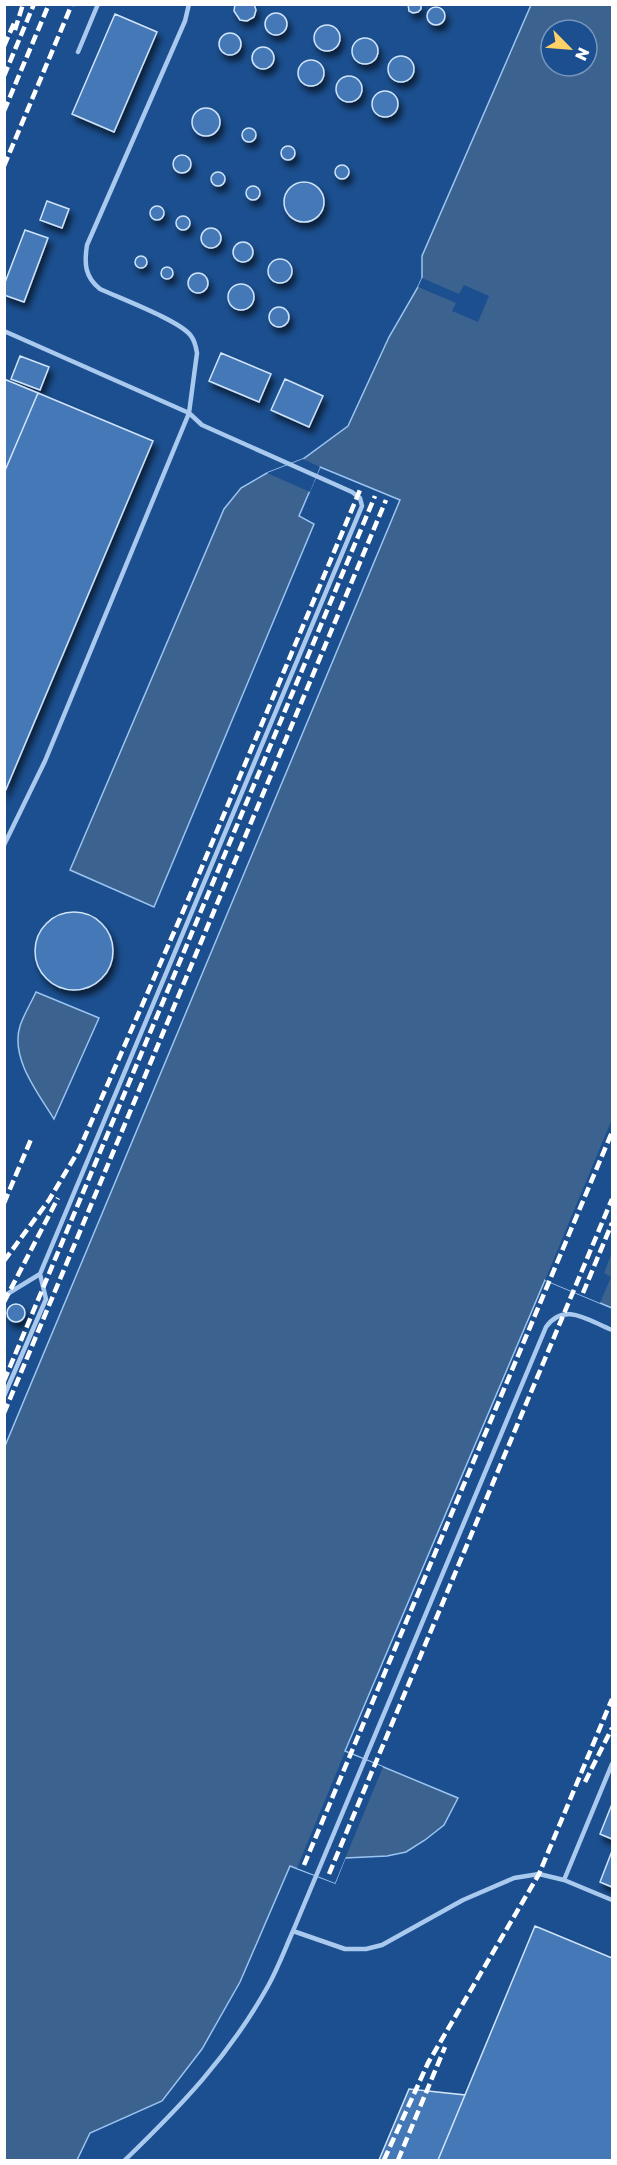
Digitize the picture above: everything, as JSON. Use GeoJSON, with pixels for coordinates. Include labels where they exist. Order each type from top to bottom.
{"type":"FeatureCollection","features":[{"type":"Feature","properties":{"kind":"lane"},"geometry":{"type":"LineString","coordinates":[[78,52],[98,4]]}},
{"type":"Feature","properties":{"kind":"lane"},"geometry":{"type":"LineString","coordinates":[[4,845],[45,760],[189,413],[197,353],[192,336],[178,325],[100,289],[91,282],[86,271],[85,259],[87,245],[185,21],[189,4]]}},
{"type":"Feature","properties":{"kind":"lane"},"geometry":{"type":"LineString","coordinates":[[4,332],[189,413],[202,425],[352,492],[360,498],[362,506],[40,1274],[4,1296]]}},
{"type":"Feature","properties":{"kind":"lane"},"geometry":{"type":"LineString","coordinates":[[4,1396],[46,1299],[40,1274]]}},
{"type":"Feature","properties":{"kind":"lane"},"geometry":{"type":"LineString","coordinates":[[125,2160],[185,2101],[216,2066],[244,2026],[269,1984],[546,1327],[555,1315],[562,1312],[571,1313],[612,1330]]}},
{"type":"Feature","properties":{"kind":"lane"},"geometry":{"type":"LineString","coordinates":[[564,1880],[612,1764]]}},
{"type":"Feature","properties":{"kind":"lane"},"geometry":{"type":"LineString","coordinates":[[293,1931],[345,1949],[366,1949],[382,1945],[463,1900],[514,1878],[539,1874],[564,1880],[612,1900]]}},
{"type":"Feature","properties":{"kind":"water"},"geometry":{"type":"Polygon","coordinates":[[[531,5],[612,5],[612,1308],[545,1280],[345,1751],[458,1798],[444,1825],[406,1852],[387,1856],[345,1858],[335,1883],[290,1866],[240,1982],[202,2049],[162,2101],[90,2133],[77,2160],[5,2160],[5,1446],[400,500],[320,467],[299,516],[314,524],[154,907],[70,870],[224,509],[241,488],[267,473],[303,459],[348,426],[389,337],[422,278],[422,256],[531,5]]]}},
{"type":"Feature","properties":{"kind":"water"},"geometry":{"type":"Polygon","coordinates":[[[36,992],[99,1018],[54,1119],[27,1075],[19,1050],[20,1026],[36,992]]]}},
{"type":"Feature","properties":{"kind":"pier"},"geometry":{"type":"Polygon","coordinates":[[[422,278],[459,294],[464,285],[489,296],[478,322],[452,311],[456,303],[418,287],[422,278]]]}},
{"type":"Feature","properties":{"kind":"pier"},"geometry":{"type":"Polygon","coordinates":[[[303,459],[320,467],[310,492],[267,473],[303,459]]]}},
{"type":"Feature","properties":{"kind":"pier"},"geometry":{"type":"Polygon","coordinates":[[[612,1119],[612,1252],[604,1273],[611,1277],[600,1303],[545,1280],[612,1119]]]}},
{"type":"Feature","properties":{"kind":"pier"},"geometry":{"type":"Polygon","coordinates":[[[345,1752],[383,1767],[335,1883],[297,1868],[345,1752]]]}},
{"type":"Feature","properties":{"kind":"building"},"geometry":{"type":"Polygon","coordinates":[[[235,4],[254,4],[256,10],[254,17],[247,21],[240,20],[234,11],[235,4]]]}},
{"type":"Feature","properties":{"kind":"building"},"geometry":{"type":"Polygon","coordinates":[[[408,4],[421,4],[421,9],[413,13],[409,11],[408,4]]]}},
{"type":"Feature","properties":{"kind":"building"},"geometry":{"type":"Polygon","coordinates":[[[436,7],[442,10],[445,16],[442,22],[436,25],[430,22],[427,16],[430,10],[436,7]]]}},
{"type":"Feature","properties":{"kind":"building"},"geometry":{"type":"Polygon","coordinates":[[[276,13],[284,16],[287,24],[284,32],[276,35],[268,32],[265,24],[268,16],[276,13]]]}},
{"type":"Feature","properties":{"kind":"building"},"geometry":{"type":"Polygon","coordinates":[[[115,14],[157,32],[114,132],[72,114],[115,14]]]}},
{"type":"Feature","properties":{"kind":"building"},"geometry":{"type":"Polygon","coordinates":[[[327,25],[336,29],[340,38],[336,47],[327,51],[318,47],[314,38],[318,29],[327,25]]]}},
{"type":"Feature","properties":{"kind":"building"},"geometry":{"type":"Polygon","coordinates":[[[230,33],[238,36],[241,44],[238,52],[230,55],[222,52],[219,44],[222,36],[230,33]]]}},
{"type":"Feature","properties":{"kind":"building"},"geometry":{"type":"Polygon","coordinates":[[[365,38],[374,42],[378,51],[374,60],[365,64],[356,60],[352,51],[356,42],[365,38]]]}},
{"type":"Feature","properties":{"kind":"building"},"geometry":{"type":"Polygon","coordinates":[[[263,47],[271,50],[274,58],[271,66],[263,69],[255,66],[252,58],[255,50],[263,47]]]}},
{"type":"Feature","properties":{"kind":"building"},"geometry":{"type":"Polygon","coordinates":[[[401,56],[410,60],[414,69],[410,78],[401,82],[392,78],[388,69],[392,60],[401,56]]]}},
{"type":"Feature","properties":{"kind":"building"},"geometry":{"type":"Polygon","coordinates":[[[311,60],[320,64],[324,73],[320,82],[311,86],[302,82],[298,73],[302,64],[311,60]]]}},
{"type":"Feature","properties":{"kind":"building"},"geometry":{"type":"Polygon","coordinates":[[[349,76],[358,80],[362,89],[358,98],[349,102],[340,98],[336,89],[340,80],[349,76]]]}},
{"type":"Feature","properties":{"kind":"building"},"geometry":{"type":"Polygon","coordinates":[[[385,91],[394,95],[398,104],[394,113],[385,117],[376,113],[372,104],[376,95],[385,91]]]}},
{"type":"Feature","properties":{"kind":"building"},"geometry":{"type":"Polygon","coordinates":[[[206,108],[216,112],[220,122],[216,132],[206,136],[196,132],[192,122],[196,112],[206,108]]]}},
{"type":"Feature","properties":{"kind":"building"},"geometry":{"type":"Polygon","coordinates":[[[246,128],[252,128],[256,135],[252,142],[246,142],[242,138],[242,132],[246,128]]]}},
{"type":"Feature","properties":{"kind":"building"},"geometry":{"type":"Polygon","coordinates":[[[285,146],[291,146],[295,153],[291,160],[285,160],[281,156],[281,150],[285,146]]]}},
{"type":"Feature","properties":{"kind":"building"},"geometry":{"type":"Polygon","coordinates":[[[178,155],[186,155],[191,160],[189,171],[178,173],[173,168],[173,160],[178,155]]]}},
{"type":"Feature","properties":{"kind":"building"},"geometry":{"type":"Polygon","coordinates":[[[342,165],[347,167],[349,172],[347,177],[342,179],[337,177],[335,172],[337,167],[342,165]]]}},
{"type":"Feature","properties":{"kind":"building"},"geometry":{"type":"Polygon","coordinates":[[[215,172],[221,172],[225,179],[221,186],[215,186],[211,182],[211,176],[215,172]]]}},
{"type":"Feature","properties":{"kind":"building"},"geometry":{"type":"Polygon","coordinates":[[[304,182],[318,188],[324,202],[318,216],[304,222],[290,216],[284,202],[290,188],[304,182]]]}},
{"type":"Feature","properties":{"kind":"building"},"geometry":{"type":"Polygon","coordinates":[[[250,186],[256,186],[260,193],[256,200],[250,200],[246,196],[246,190],[250,186]]]}},
{"type":"Feature","properties":{"kind":"building"},"geometry":{"type":"Polygon","coordinates":[[[47,201],[69,209],[62,228],[40,220],[47,201]]]}},
{"type":"Feature","properties":{"kind":"building"},"geometry":{"type":"Polygon","coordinates":[[[154,206],[160,206],[164,213],[160,220],[154,220],[150,216],[150,210],[154,206]]]}},
{"type":"Feature","properties":{"kind":"building"},"geometry":{"type":"Polygon","coordinates":[[[180,216],[186,216],[190,223],[186,230],[180,230],[176,226],[176,220],[180,216]]]}},
{"type":"Feature","properties":{"kind":"building"},"geometry":{"type":"Polygon","coordinates":[[[211,228],[218,231],[221,238],[218,245],[211,248],[204,245],[201,238],[204,231],[211,228]]]}},
{"type":"Feature","properties":{"kind":"building"},"geometry":{"type":"Polygon","coordinates":[[[25,230],[48,238],[24,302],[4,295],[4,285],[25,230]]]}},
{"type":"Feature","properties":{"kind":"building"},"geometry":{"type":"Polygon","coordinates":[[[243,242],[250,245],[253,252],[250,259],[243,262],[236,259],[233,252],[236,245],[243,242]]]}},
{"type":"Feature","properties":{"kind":"building"},"geometry":{"type":"Polygon","coordinates":[[[143,256],[146,257],[146,267],[139,268],[136,267],[135,260],[136,257],[143,256]]]}},
{"type":"Feature","properties":{"kind":"building"},"geometry":{"type":"Polygon","coordinates":[[[280,259],[285,260],[291,266],[291,276],[285,282],[280,283],[275,282],[269,276],[268,271],[269,266],[275,260],[280,259]]]}},
{"type":"Feature","properties":{"kind":"building"},"geometry":{"type":"Polygon","coordinates":[[[169,267],[172,268],[172,278],[165,279],[162,278],[161,271],[162,268],[169,267]]]}},
{"type":"Feature","properties":{"kind":"building"},"geometry":{"type":"Polygon","coordinates":[[[198,273],[205,276],[208,283],[205,290],[198,293],[191,290],[188,283],[191,276],[198,273]]]}},
{"type":"Feature","properties":{"kind":"building"},"geometry":{"type":"Polygon","coordinates":[[[241,284],[250,288],[254,297],[250,306],[241,310],[232,306],[228,297],[232,288],[241,284]]]}},
{"type":"Feature","properties":{"kind":"building"},"geometry":{"type":"Polygon","coordinates":[[[279,307],[286,310],[289,317],[286,324],[279,327],[272,324],[269,317],[272,310],[279,307]]]}},
{"type":"Feature","properties":{"kind":"building"},"geometry":{"type":"Polygon","coordinates":[[[221,353],[271,374],[259,402],[209,381],[221,353]]]}},
{"type":"Feature","properties":{"kind":"building"},"geometry":{"type":"Polygon","coordinates":[[[20,356],[49,367],[40,390],[11,379],[20,356]]]}},
{"type":"Feature","properties":{"kind":"building"},"geometry":{"type":"Polygon","coordinates":[[[4,379],[38,393],[4,473],[4,379]]]}},
{"type":"Feature","properties":{"kind":"building"},"geometry":{"type":"Polygon","coordinates":[[[285,379],[323,396],[309,427],[271,410],[285,379]]]}},
{"type":"Feature","properties":{"kind":"building"},"geometry":{"type":"Polygon","coordinates":[[[38,393],[153,441],[4,794],[4,473],[38,393]]]}},
{"type":"Feature","properties":{"kind":"building"},"geometry":{"type":"Polygon","coordinates":[[[74,912],[89,915],[101,924],[110,936],[113,951],[110,966],[101,978],[89,987],[74,990],[59,987],[47,978],[38,966],[35,951],[38,936],[47,924],[59,915],[74,912]]]}},
{"type":"Feature","properties":{"kind":"building"},"geometry":{"type":"Polygon","coordinates":[[[16,1304],[22,1307],[25,1313],[22,1319],[16,1322],[10,1319],[7,1313],[10,1307],[16,1304]]]}},
{"type":"Feature","properties":{"kind":"building"},"geometry":{"type":"Polygon","coordinates":[[[612,1804],[612,1839],[600,1834],[612,1804]]]}},
{"type":"Feature","properties":{"kind":"building"},"geometry":{"type":"Polygon","coordinates":[[[612,1851],[612,1887],[600,1882],[612,1851]]]}},
{"type":"Feature","properties":{"kind":"building"},"geometry":{"type":"Polygon","coordinates":[[[535,1926],[612,1958],[612,2160],[438,2160],[535,1926]]]}},
{"type":"Feature","properties":{"kind":"building"},"geometry":{"type":"Polygon","coordinates":[[[409,2089],[465,2095],[438,2160],[379,2160],[409,2089]]]}},
{"type":"Feature","properties":{"kind":"railway"},"geometry":{"type":"LineString","coordinates":[[15,30],[23,4]]}},
{"type":"Feature","properties":{"kind":"railway"},"geometry":{"type":"LineString","coordinates":[[4,76],[34,4]]}},
{"type":"Feature","properties":{"kind":"railway"},"geometry":{"type":"LineString","coordinates":[[4,111],[49,4]]}},
{"type":"Feature","properties":{"kind":"railway"},"geometry":{"type":"LineString","coordinates":[[4,166],[72,4]]}},
{"type":"Feature","properties":{"kind":"railway"},"geometry":{"type":"LineString","coordinates":[[4,46],[15,21]]}},
{"type":"Feature","properties":{"kind":"railway"},"geometry":{"type":"LineString","coordinates":[[4,1261],[49,1200],[79,1150],[188,900],[360,490]]}},
{"type":"Feature","properties":{"kind":"railway"},"geometry":{"type":"LineString","coordinates":[[4,1381],[375,496]]}},
{"type":"Feature","properties":{"kind":"railway"},"geometry":{"type":"LineString","coordinates":[[4,1413],[386,500]]}},
{"type":"Feature","properties":{"kind":"railway"},"geometry":{"type":"LineString","coordinates":[[304,1865],[612,1132]]}},
{"type":"Feature","properties":{"kind":"railway"},"geometry":{"type":"LineString","coordinates":[[4,1203],[32,1137]]}},
{"type":"Feature","properties":{"kind":"railway"},"geometry":{"type":"LineString","coordinates":[[4,1302],[58,1198]]}},
{"type":"Feature","properties":{"kind":"railway"},"geometry":{"type":"LineString","coordinates":[[329,1874],[612,1199]]}},
{"type":"Feature","properties":{"kind":"railway"},"geometry":{"type":"LineString","coordinates":[[583,1293],[612,1223]]}},
{"type":"Feature","properties":{"kind":"railway"},"geometry":{"type":"LineString","coordinates":[[384,2160],[428,2063],[539,1874],[612,1699]]}},
{"type":"Feature","properties":{"kind":"railway"},"geometry":{"type":"LineString","coordinates":[[585,1782],[612,1728]]}},
{"type":"Feature","properties":{"kind":"railway"},"geometry":{"type":"LineString","coordinates":[[398,2160],[445,2047]]}}]}
